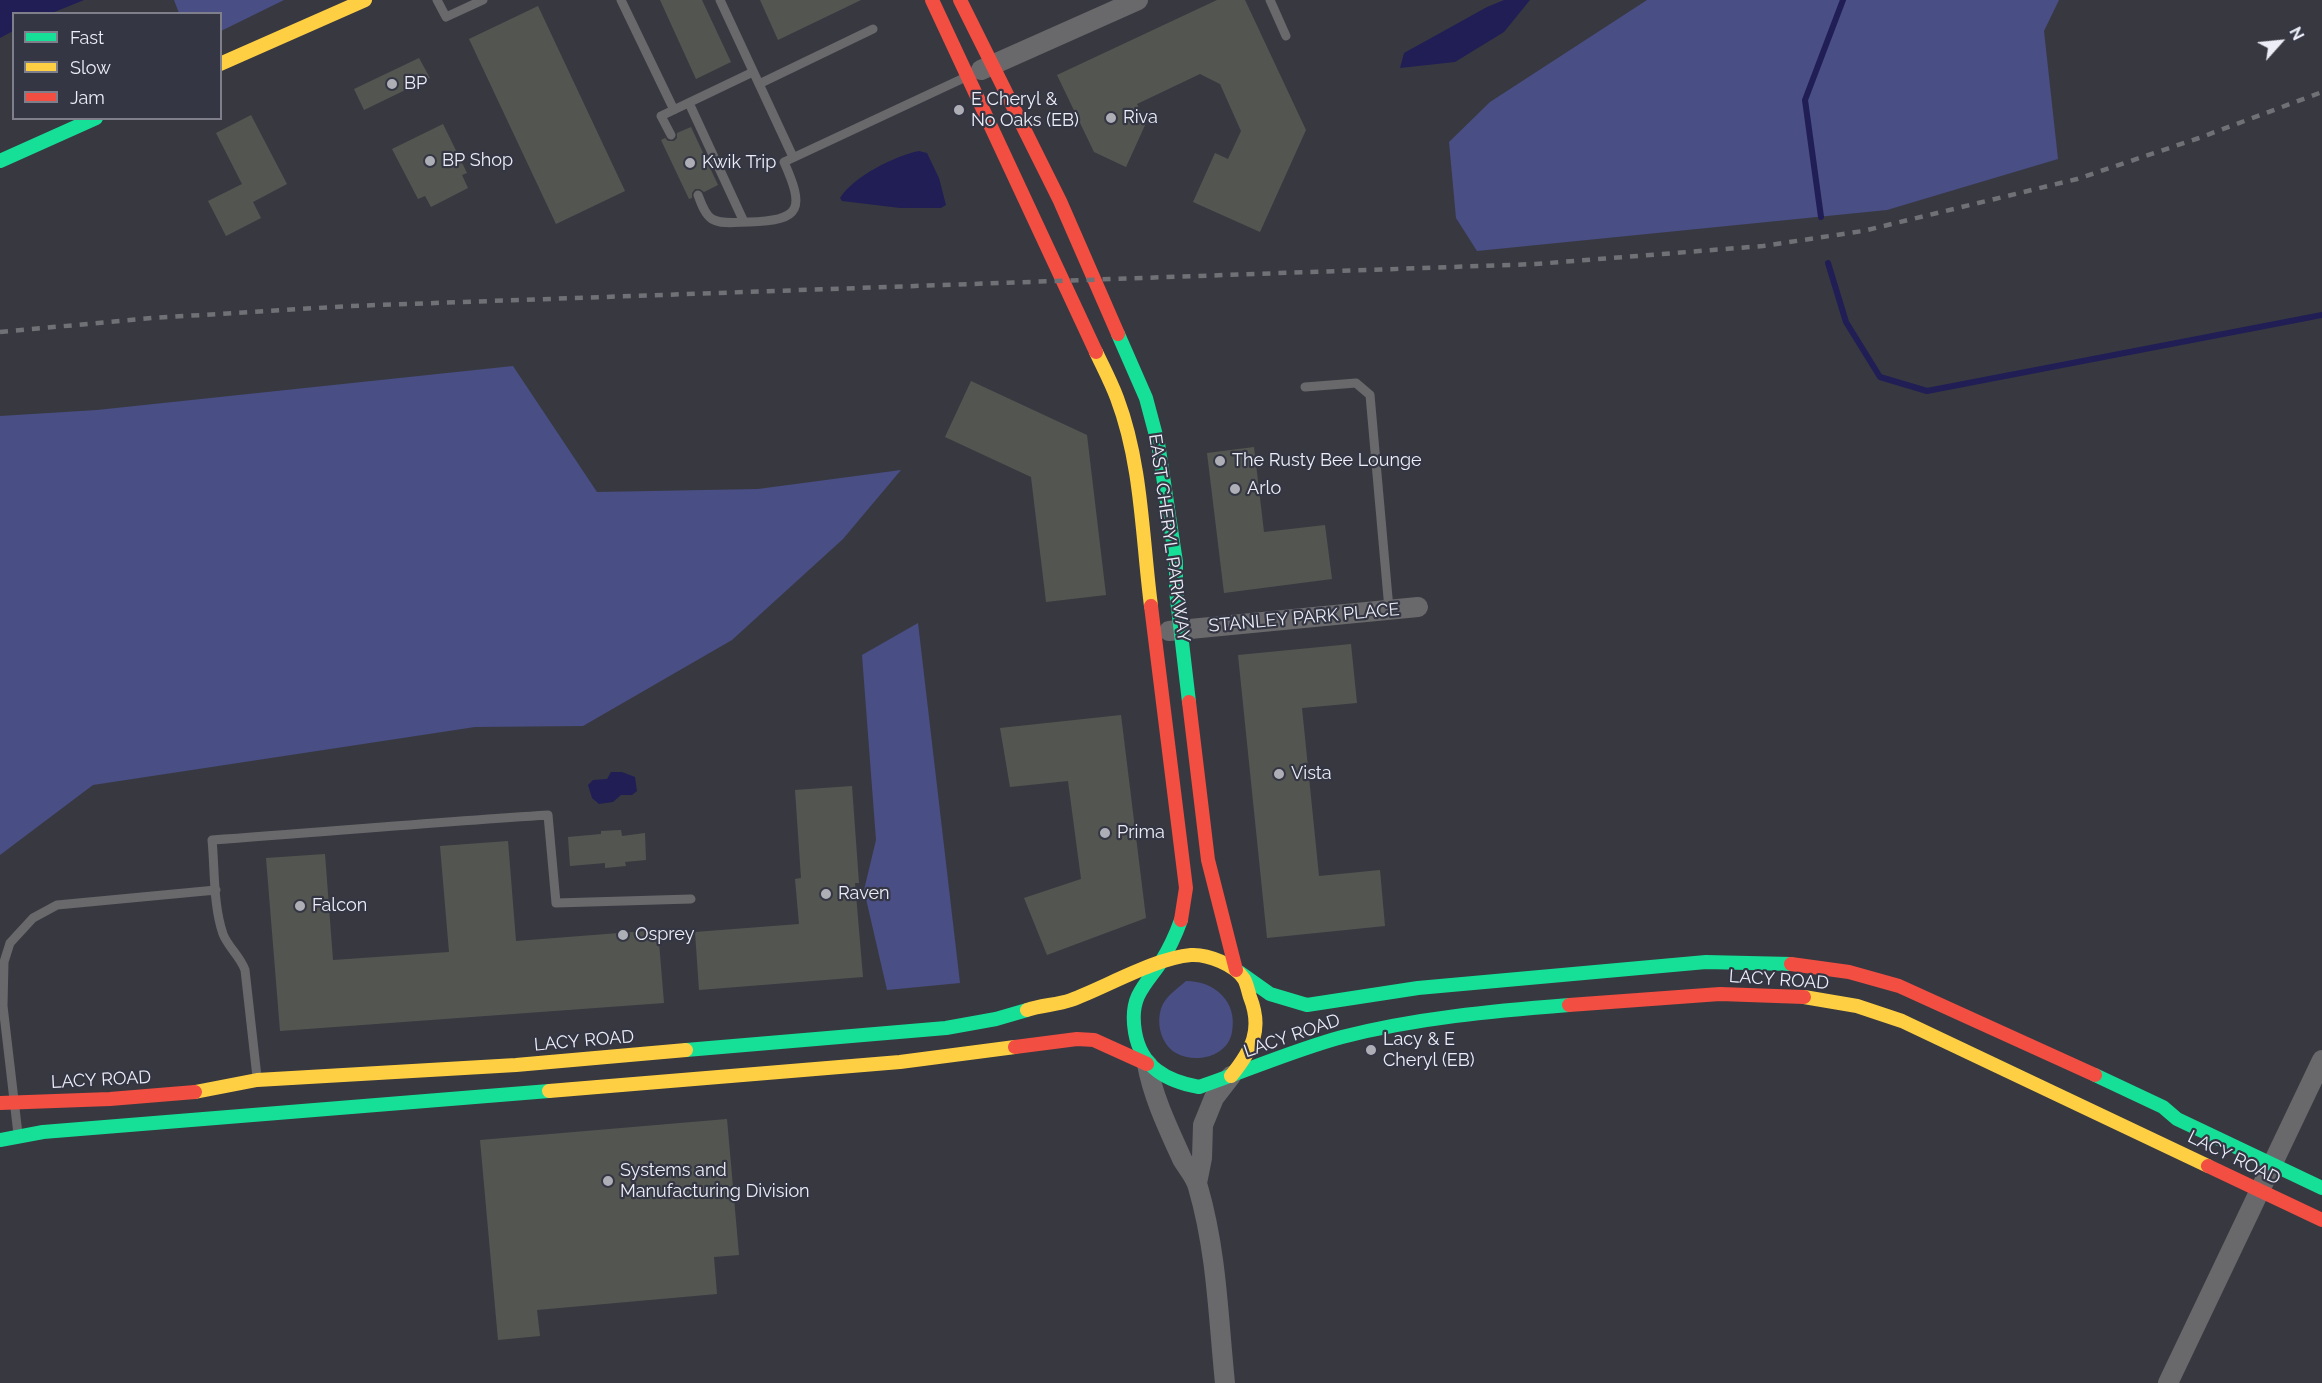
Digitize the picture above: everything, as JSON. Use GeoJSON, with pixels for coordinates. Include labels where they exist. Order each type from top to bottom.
{"type":"FeatureCollection","features":[{"type":"Feature","properties":{"kind":"main road"},"geometry":{"type":"LineString","coordinates":[[222,63],[365,0]]}},
{"type":"Feature","properties":{"kind":"main road","name":"EAST CHERYL PARKWAY"},"geometry":{"type":"LineString","coordinates":[[932,0],[1117,398],[1129,439],[1137,479],[1186,888],[1185,911],[1180,927],[1162,962]]}},
{"type":"Feature","properties":{"kind":"main road","name":"EAST CHERYL PARKWAY"},"geometry":{"type":"LineString","coordinates":[[960,0],[1060,201],[1146,398],[1158,443],[1176,562],[1176,591],[1208,860],[1236,970]]}},
{"type":"Feature","properties":{"kind":"main road"},"geometry":{"type":"LineString","coordinates":[[0,161],[92,120]]}},
{"type":"Feature","properties":{"kind":"main road"},"geometry":{"type":"LineString","coordinates":[[0,1140],[43,1132],[900,1062],[1077,1039],[1094,1040],[1147,1064],[1170,1080],[1199,1087],[1231,1076],[1248,1055],[1255,1034],[1256,1017],[1250,994],[1244,980],[1236,970],[1205,956],[1191,956],[1162,962],[1142,987],[1135,1003],[1135,1035],[1147,1064]]}},
{"type":"Feature","properties":{"kind":"main road","name":"LACY ROAD"},"geometry":{"type":"LineString","coordinates":[[0,1102],[110,1099],[204,1091],[257,1080],[538,1063],[890,1035],[996,1019],[1045,1004],[1068,1002],[1162,962]]}},
{"type":"Feature","properties":{"kind":"main road","name":"LACY ROAD"},"geometry":{"type":"LineString","coordinates":[[1236,970],[1270,994],[1307,1005],[1453,985],[1706,962],[1786,963],[1849,972],[1899,986],[1959,1012],[2163,1107],[2177,1119],[2322,1188]]}},
{"type":"Feature","properties":{"kind":"main road","name":"LACY ROAD"},"geometry":{"type":"LineString","coordinates":[[1231,1076],[1340,1038],[1435,1018],[1501,1010],[1720,994],[1810,997],[1857,1006],[1902,1021],[2322,1220]]}},
{"type":"Feature","properties":{"kind":"street"},"geometry":{"type":"LineString","coordinates":[[967,76],[1138,0]]}},
{"type":"Feature","properties":{"kind":"street","name":"STANLEY PARK PLACE"},"geometry":{"type":"LineString","coordinates":[[1154,632],[1418,607]]}},
{"type":"Feature","properties":{"kind":"street"},"geometry":{"type":"LineString","coordinates":[[2168,1383],[2322,1060]]}},
{"type":"Feature","properties":{"kind":"street"},"geometry":{"type":"LineString","coordinates":[[1147,1064],[1151,1087],[1183,1161],[1197,1183],[1216,1270],[1225,1383]]}},
{"type":"Feature","properties":{"kind":"street"},"geometry":{"type":"LineString","coordinates":[[1197,1183],[1202,1158],[1203,1125],[1214,1098],[1231,1076]]}},
{"type":"Feature","properties":{"kind":"lane"},"geometry":{"type":"LineString","coordinates":[[437,0],[446,17],[483,0]]}},
{"type":"Feature","properties":{"kind":"lane"},"geometry":{"type":"LineString","coordinates":[[621,0],[674,110]]}},
{"type":"Feature","properties":{"kind":"lane"},"geometry":{"type":"LineString","coordinates":[[720,0],[793,157]]}},
{"type":"Feature","properties":{"kind":"lane"},"geometry":{"type":"LineString","coordinates":[[1270,0],[1286,36]]}},
{"type":"Feature","properties":{"kind":"lane"},"geometry":{"type":"LineString","coordinates":[[759,84],[873,29]]}},
{"type":"Feature","properties":{"kind":"lane"},"geometry":{"type":"LineString","coordinates":[[671,135],[661,116],[753,72]]}},
{"type":"Feature","properties":{"kind":"lane"},"geometry":{"type":"LineString","coordinates":[[698,195],[708,217],[715,221],[773,221],[786,217],[792,212],[796,202],[796,189],[784,162],[967,76]]}},
{"type":"Feature","properties":{"kind":"lane"},"geometry":{"type":"LineString","coordinates":[[689,103],[744,222]]}},
{"type":"Feature","properties":{"kind":"lane"},"geometry":{"type":"LineString","coordinates":[[1305,387],[1356,383],[1370,395],[1389,609]]}},
{"type":"Feature","properties":{"kind":"lane"},"geometry":{"type":"LineString","coordinates":[[257,1080],[244,970],[242,962],[223,933],[216,890],[212,840],[336,832],[427,822],[548,815],[556,903],[691,899]]}},
{"type":"Feature","properties":{"kind":"lane"},"geometry":{"type":"LineString","coordinates":[[18,1136],[3,1006],[4,962],[10,943],[33,918],[57,905],[216,890]]}},
{"type":"Feature","properties":{"kind":"shaded area"},"geometry":{"type":"Polygon","coordinates":[[[0,0],[84,0],[54,12],[12,12],[12,32],[0,38],[0,0]]]}},
{"type":"Feature","properties":{"kind":"shaded area"},"geometry":{"type":"Polygon","coordinates":[[[174,0],[284,0],[222,31],[222,12],[179,12],[174,0]]]}},
{"type":"Feature","properties":{"kind":"shaded area"},"geometry":{"type":"Polygon","coordinates":[[[1504,0],[1530,0],[1504,32],[1455,62],[1400,68],[1404,53],[1504,0]]]}},
{"type":"Feature","properties":{"kind":"shaded area"},"geometry":{"type":"Polygon","coordinates":[[[1647,0],[2059,0],[2044,31],[2058,159],[1887,210],[1477,251],[1456,218],[1449,142],[1490,102],[1647,0]]]}},
{"type":"Feature","properties":{"kind":"shaded area"},"geometry":{"type":"Polygon","coordinates":[[[919,151],[927,153],[939,178],[946,205],[941,208],[900,208],[842,201],[840,198],[855,182],[876,168],[898,157],[919,151]]]}},
{"type":"Feature","properties":{"kind":"shaded area"},"geometry":{"type":"Polygon","coordinates":[[[513,366],[597,492],[758,489],[901,470],[843,539],[732,640],[583,726],[475,727],[93,785],[0,855],[0,416],[97,410],[513,366]]]}},
{"type":"Feature","properties":{"kind":"shaded area"},"geometry":{"type":"Polygon","coordinates":[[[918,623],[960,983],[887,990],[864,890],[876,840],[862,655],[918,623]]]}},
{"type":"Feature","properties":{"kind":"shaded area"},"geometry":{"type":"Polygon","coordinates":[[[611,772],[622,772],[635,777],[637,791],[632,795],[621,795],[613,802],[599,804],[592,798],[588,785],[593,780],[607,779],[611,772]]]}},
{"type":"Feature","properties":{"kind":"shaded area"},"geometry":{"type":"Polygon","coordinates":[[[1186,981],[1214,989],[1222,995],[1231,1011],[1232,1032],[1229,1041],[1218,1053],[1201,1058],[1184,1056],[1171,1049],[1163,1038],[1159,1017],[1163,1004],[1186,981]]]}},
{"type":"Feature","properties":{"kind":"building"},"geometry":{"type":"Polygon","coordinates":[[[660,0],[702,0],[731,62],[696,79],[660,0]]]}},
{"type":"Feature","properties":{"kind":"building"},"geometry":{"type":"Polygon","coordinates":[[[760,0],[861,0],[778,40],[760,0]]]}},
{"type":"Feature","properties":{"kind":"building","name":"Riva"},"geometry":{"type":"Polygon","coordinates":[[[1217,0],[1245,0],[1306,130],[1260,232],[1193,202],[1215,153],[1228,159],[1241,131],[1220,84],[1200,74],[1137,104],[1146,123],[1126,167],[1094,152],[1057,75],[1217,0]]]}},
{"type":"Feature","properties":{"kind":"building"},"geometry":{"type":"Polygon","coordinates":[[[538,6],[625,191],[556,224],[469,39],[538,6]]]}},
{"type":"Feature","properties":{"kind":"building","name":"BP"},"geometry":{"type":"Polygon","coordinates":[[[419,58],[430,78],[364,110],[354,89],[419,58]]]}},
{"type":"Feature","properties":{"kind":"building"},"geometry":{"type":"Polygon","coordinates":[[[251,115],[287,184],[253,202],[261,218],[226,236],[208,201],[242,184],[216,133],[251,115]]]}},
{"type":"Feature","properties":{"kind":"building","name":"BP Shop"},"geometry":{"type":"Polygon","coordinates":[[[443,124],[467,173],[462,175],[468,188],[431,207],[425,196],[418,199],[392,149],[443,124]]]}},
{"type":"Feature","properties":{"kind":"building","name":"Kwik Trip"},"geometry":{"type":"Polygon","coordinates":[[[691,127],[718,185],[704,192],[695,189],[692,198],[689,199],[661,140],[665,138],[668,141],[674,141],[677,133],[691,127]]]}},
{"type":"Feature","properties":{"kind":"building"},"geometry":{"type":"Polygon","coordinates":[[[971,381],[1087,435],[1106,595],[1046,602],[1031,477],[945,437],[971,381]]]}},
{"type":"Feature","properties":{"kind":"building","name":"Arlo"},"geometry":{"type":"Polygon","coordinates":[[[1254,447],[1264,532],[1325,525],[1332,579],[1224,593],[1207,453],[1254,447]]]}},
{"type":"Feature","properties":{"kind":"building","name":"Vista"},"geometry":{"type":"Polygon","coordinates":[[[1351,644],[1357,703],[1302,708],[1319,876],[1380,870],[1385,926],[1267,938],[1238,655],[1351,644]]]}},
{"type":"Feature","properties":{"kind":"building","name":"Prima"},"geometry":{"type":"Polygon","coordinates":[[[1121,715],[1146,918],[1047,955],[1024,898],[1081,879],[1068,781],[1010,787],[1000,728],[1121,715]]]}},
{"type":"Feature","properties":{"kind":"building","name":"Raven"},"geometry":{"type":"Polygon","coordinates":[[[852,786],[859,883],[855,883],[863,977],[699,990],[695,932],[799,924],[795,879],[801,878],[795,790],[852,786]]]}},
{"type":"Feature","properties":{"kind":"building"},"geometry":{"type":"Polygon","coordinates":[[[621,830],[622,836],[645,833],[646,860],[625,862],[626,866],[605,868],[605,863],[570,866],[568,837],[621,830]]]}},
{"type":"Feature","properties":{"kind":"building"},"geometry":{"type":"Polygon","coordinates":[[[508,841],[516,941],[658,930],[664,1003],[280,1031],[266,858],[325,854],[333,960],[449,952],[440,846],[508,841]]]}},
{"type":"Feature","properties":{"kind":"building","name":"Systems and Manufacturing Division"},"geometry":{"type":"Polygon","coordinates":[[[727,1119],[739,1255],[714,1257],[717,1294],[537,1310],[540,1336],[498,1340],[480,1140],[727,1119]]]}},
{"type":"Feature","properties":{"kind":"waterway"},"geometry":{"type":"LineString","coordinates":[[1821,217],[1805,100],[1843,0]]}},
{"type":"Feature","properties":{"kind":"waterway"},"geometry":{"type":"LineString","coordinates":[[1828,263],[1846,322],[1880,377],[1927,391],[2322,315]]}},
{"type":"Feature","properties":{"kind":"railway"},"geometry":{"type":"LineString","coordinates":[[0,332],[152,318],[350,306],[1536,264],[1763,246],[1863,231],[2077,179],[2199,138],[2322,92]]}},
{"type":"Feature","properties":{"kind":"traffic: fast"},"geometry":{"type":"LineString","coordinates":[[0,161],[92,120]]}},
{"type":"Feature","properties":{"kind":"traffic: fast"},"geometry":{"type":"LineString","coordinates":[[1118,334],[1146,398],[1158,443],[1176,562],[1176,591],[1189,702]]}},
{"type":"Feature","properties":{"kind":"traffic: fast"},"geometry":{"type":"LineString","coordinates":[[1181,920],[1164,957],[1138,996],[1134,1009],[1134,1027],[1138,1044],[1149,1063],[1176,1081],[1199,1087],[1306,1048],[1370,1030],[1455,1016],[1569,1005]]}},
{"type":"Feature","properties":{"kind":"traffic: fast"},"geometry":{"type":"LineString","coordinates":[[1239,972],[1270,994],[1307,1005],[1418,988],[1706,962],[1791,964]]}},
{"type":"Feature","properties":{"kind":"traffic: fast"},"geometry":{"type":"LineString","coordinates":[[686,1050],[946,1028],[996,1019],[1027,1010]]}},
{"type":"Feature","properties":{"kind":"traffic: fast"},"geometry":{"type":"LineString","coordinates":[[2095,1075],[2163,1107],[2177,1119],[2322,1188]]}},
{"type":"Feature","properties":{"kind":"traffic: fast"},"geometry":{"type":"LineString","coordinates":[[0,1140],[43,1132],[549,1091]]}},
{"type":"Feature","properties":{"kind":"traffic: slow"},"geometry":{"type":"LineString","coordinates":[[222,63],[365,0]]}},
{"type":"Feature","properties":{"kind":"traffic: slow"},"geometry":{"type":"LineString","coordinates":[[1096,352],[1117,398],[1132,449],[1151,606]]}},
{"type":"Feature","properties":{"kind":"traffic: slow"},"geometry":{"type":"LineString","coordinates":[[1027,1010],[1071,1000],[1162,961],[1191,955],[1213,958],[1240,974],[1247,985],[1254,1009],[1255,1030],[1250,1048],[1231,1076]]}},
{"type":"Feature","properties":{"kind":"traffic: slow"},"geometry":{"type":"LineString","coordinates":[[1804,997],[1857,1006],[1902,1021],[2208,1166]]}},
{"type":"Feature","properties":{"kind":"traffic: slow"},"geometry":{"type":"LineString","coordinates":[[549,1091],[900,1062],[1015,1047]]}},
{"type":"Feature","properties":{"kind":"traffic: slow"},"geometry":{"type":"LineString","coordinates":[[195,1092],[257,1080],[516,1065],[686,1050]]}},
{"type":"Feature","properties":{"kind":"traffic: jam"},"geometry":{"type":"LineString","coordinates":[[932,0],[1096,352]]}},
{"type":"Feature","properties":{"kind":"traffic: jam"},"geometry":{"type":"LineString","coordinates":[[960,0],[1060,201],[1118,334]]}},
{"type":"Feature","properties":{"kind":"traffic: jam"},"geometry":{"type":"LineString","coordinates":[[1151,606],[1186,888],[1181,920]]}},
{"type":"Feature","properties":{"kind":"traffic: jam"},"geometry":{"type":"LineString","coordinates":[[1189,702],[1208,860],[1236,970]]}},
{"type":"Feature","properties":{"kind":"traffic: jam"},"geometry":{"type":"LineString","coordinates":[[1791,964],[1849,972],[1899,986],[2095,1075]]}},
{"type":"Feature","properties":{"kind":"traffic: jam"},"geometry":{"type":"LineString","coordinates":[[1569,1005],[1720,994],[1804,997]]}},
{"type":"Feature","properties":{"kind":"traffic: jam"},"geometry":{"type":"LineString","coordinates":[[1015,1047],[1077,1039],[1094,1040],[1147,1064]]}},
{"type":"Feature","properties":{"kind":"traffic: jam"},"geometry":{"type":"LineString","coordinates":[[0,1103],[110,1099],[195,1092]]}},
{"type":"Feature","properties":{"kind":"traffic: jam"},"geometry":{"type":"LineString","coordinates":[[2208,1166],[2322,1220]]}},
{"type":"Feature","properties":{"kind":"place","name":"BP"},"geometry":{"type":"Point","coordinates":[392,84]}},
{"type":"Feature","properties":{"kind":"place","name":"E Cheryl & No Oaks (EB)"},"geometry":{"type":"Point","coordinates":[959,110]}},
{"type":"Feature","properties":{"kind":"place","name":"Riva"},"geometry":{"type":"Point","coordinates":[1111,118]}},
{"type":"Feature","properties":{"kind":"place","name":"BP Shop"},"geometry":{"type":"Point","coordinates":[430,161]}},
{"type":"Feature","properties":{"kind":"place","name":"Kwik Trip"},"geometry":{"type":"Point","coordinates":[690,163]}},
{"type":"Feature","properties":{"kind":"place","name":"The Rusty Bee Lounge"},"geometry":{"type":"Point","coordinates":[1220,461]}},
{"type":"Feature","properties":{"kind":"place","name":"Arlo"},"geometry":{"type":"Point","coordinates":[1235,489]}},
{"type":"Feature","properties":{"kind":"place","name":"Vista"},"geometry":{"type":"Point","coordinates":[1279,774]}},
{"type":"Feature","properties":{"kind":"place","name":"Prima"},"geometry":{"type":"Point","coordinates":[1105,833]}},
{"type":"Feature","properties":{"kind":"place","name":"Raven"},"geometry":{"type":"Point","coordinates":[826,894]}},
{"type":"Feature","properties":{"kind":"place","name":"Falcon"},"geometry":{"type":"Point","coordinates":[300,906]}},
{"type":"Feature","properties":{"kind":"place","name":"Osprey"},"geometry":{"type":"Point","coordinates":[623,935]}},
{"type":"Feature","properties":{"kind":"place","name":"Lacy & E Cheryl (EB)"},"geometry":{"type":"Point","coordinates":[1371,1050]}},
{"type":"Feature","properties":{"kind":"place","name":"Systems and Manufacturing Division"},"geometry":{"type":"Point","coordinates":[608,1181]}}]}
